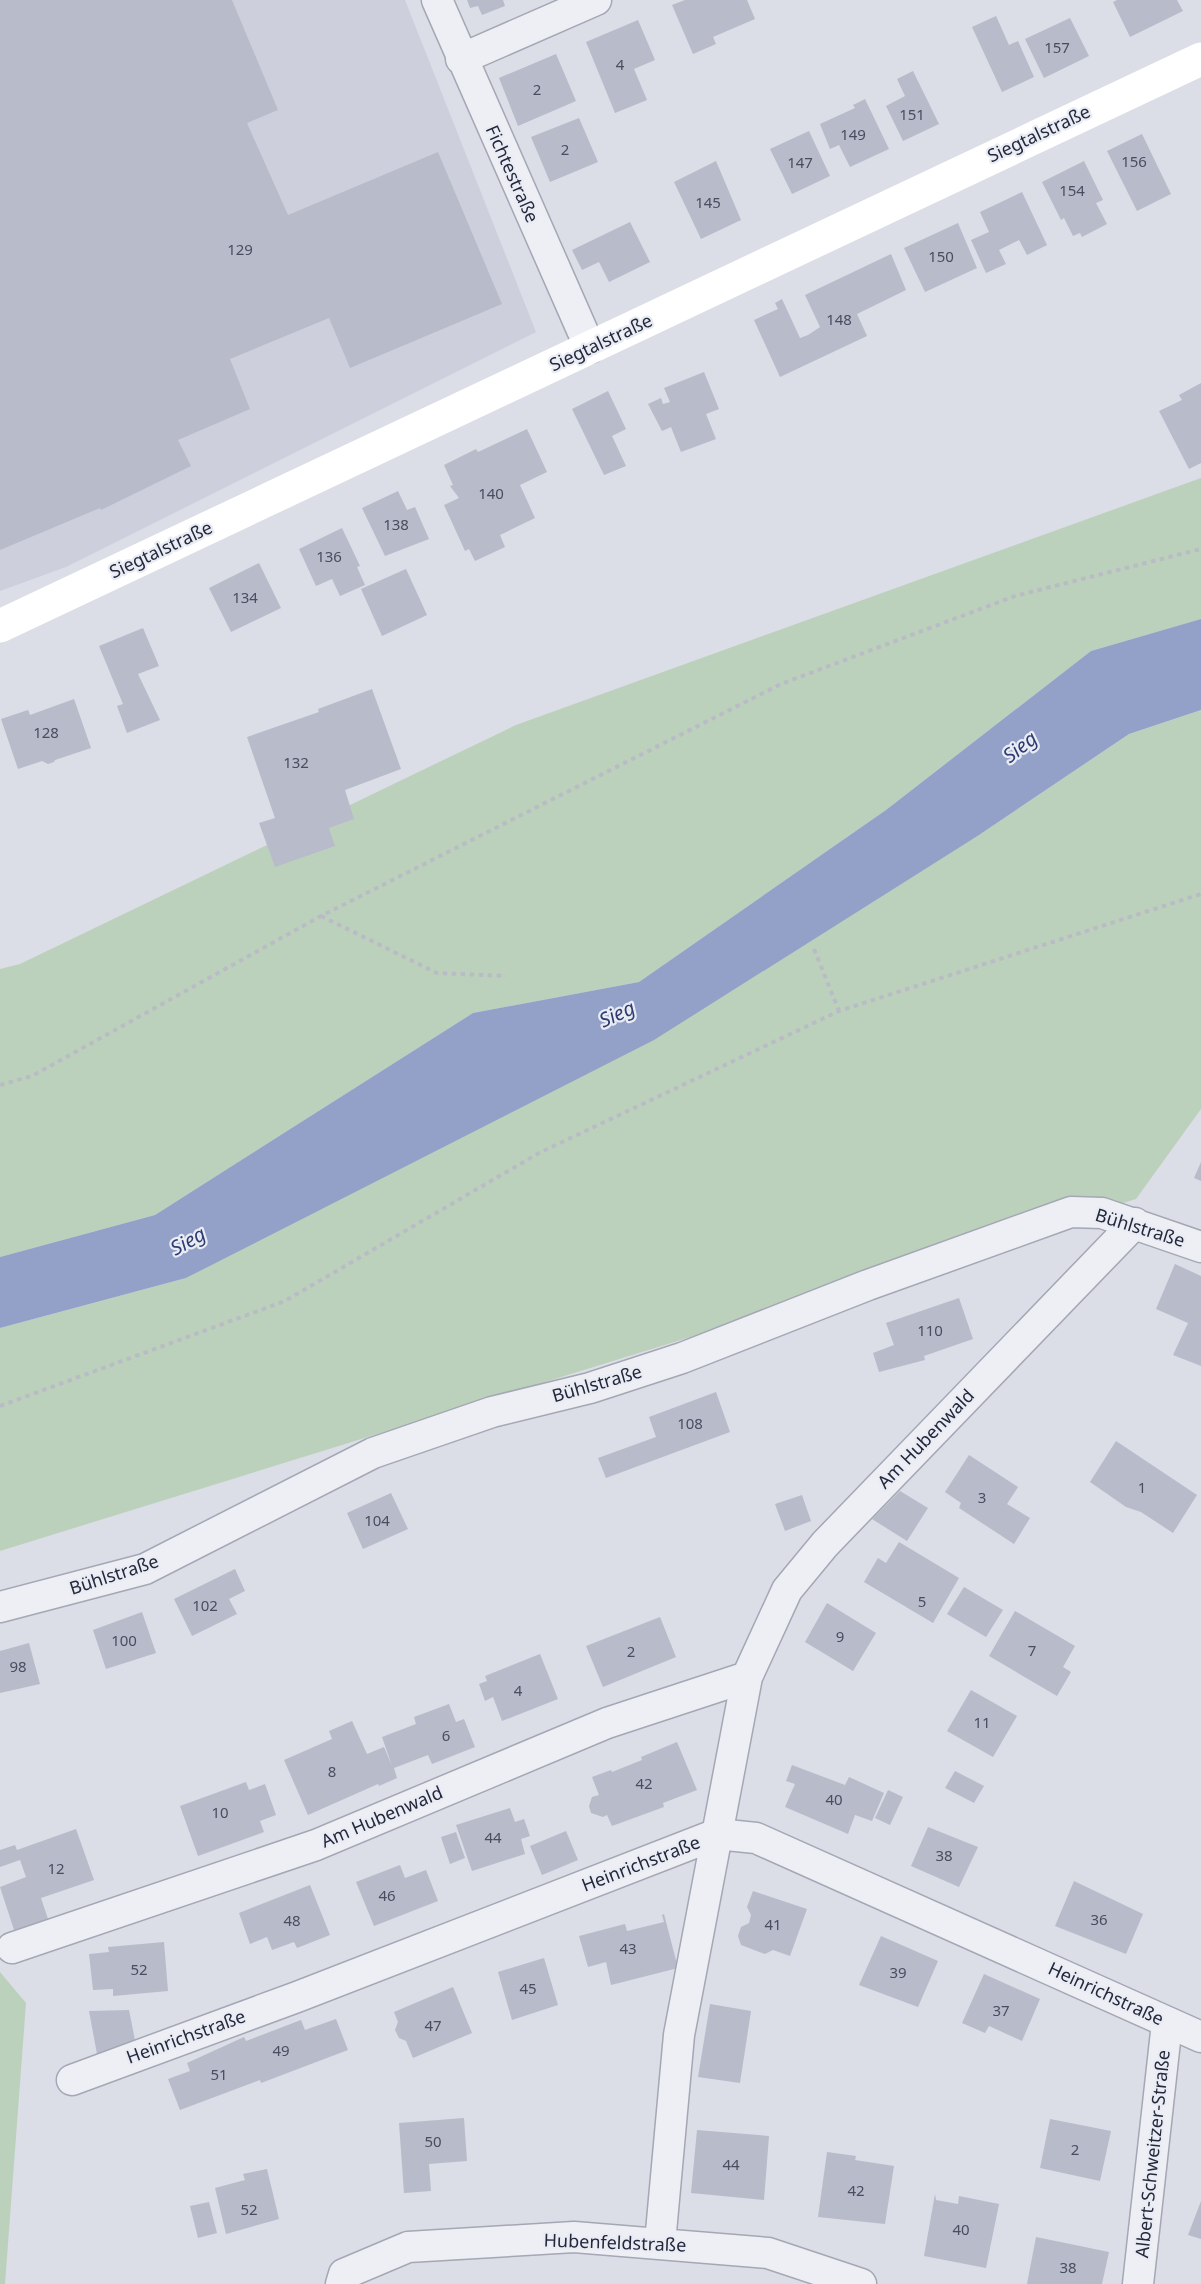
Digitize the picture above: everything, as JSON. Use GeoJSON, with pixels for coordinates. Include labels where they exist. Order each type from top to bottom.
{"type":"FeatureCollection","features":[{"type":"Feature","properties":{"kind":"main road","name":"Siegtalstraße"},"geometry":{"type":"LineString","coordinates":[[0,626],[1201,59]]}},
{"type":"Feature","properties":{"kind":"street","name":"Fichtestraße"},"geometry":{"type":"LineString","coordinates":[[437,0],[460,59],[590,348]]}},
{"type":"Feature","properties":{"kind":"street"},"geometry":{"type":"LineString","coordinates":[[460,59],[596,0]]}},
{"type":"Feature","properties":{"kind":"street","name":"Bühlstraße"},"geometry":{"type":"LineString","coordinates":[[0,1607],[145,1569],[373,1453],[492,1412],[590,1388],[682,1358],[868,1285],[1071,1212],[1102,1213],[1201,1247]]}},
{"type":"Feature","properties":{"kind":"street","name":"Am Hubenwald"},"geometry":{"type":"LineString","coordinates":[[660,2242],[679,2035],[747,1677],[788,1590],[825,1544],[1135,1223]]}},
{"type":"Feature","properties":{"kind":"street","name":"Am Hubenwald"},"geometry":{"type":"LineString","coordinates":[[12,1948],[316,1845],[607,1723],[747,1677]]}},
{"type":"Feature","properties":{"kind":"street","name":"Heinrichstraße"},"geometry":{"type":"LineString","coordinates":[[72,2080],[319,1988],[717,1834],[756,1838],[1201,2037]]}},
{"type":"Feature","properties":{"kind":"street","name":"Albert-Schweitzer-Straße"},"geometry":{"type":"LineString","coordinates":[[1138,2284],[1167,2023]]}},
{"type":"Feature","properties":{"kind":"street","name":"Hubenfeldstraße"},"geometry":{"type":"LineString","coordinates":[[341,2284],[344,2274],[408,2247],[574,2237],[660,2242],[768,2253],[861,2284]]}},
{"type":"Feature","properties":{"kind":"path"},"geometry":{"type":"LineString","coordinates":[[0,1085],[32,1076],[321,916],[781,684],[1015,596],[1201,549]]}},
{"type":"Feature","properties":{"kind":"path"},"geometry":{"type":"LineString","coordinates":[[0,1406],[285,1301],[539,1154],[839,1011],[1201,894]]}},
{"type":"Feature","properties":{"kind":"path"},"geometry":{"type":"LineString","coordinates":[[321,916],[437,973],[507,976]]}},
{"type":"Feature","properties":{"kind":"path"},"geometry":{"type":"LineString","coordinates":[[814,949],[839,1011]]}},
{"type":"Feature","properties":{"kind":"shaded area"},"geometry":{"type":"Polygon","coordinates":[[[0,0],[405,0],[536,332],[66,567],[0,591],[0,0]]]}},
{"type":"Feature","properties":{"kind":"green space"},"geometry":{"type":"Polygon","coordinates":[[[1201,478],[1201,619],[1091,651],[886,810],[639,982],[473,1013],[155,1215],[0,1257],[0,969],[20,964],[516,725],[1201,478]]]}},
{"type":"Feature","properties":{"kind":"green space"},"geometry":{"type":"Polygon","coordinates":[[[1201,710],[1201,1109],[1136,1199],[0,1551],[0,1328],[186,1278],[979,835],[1129,734],[1201,710]]]}},
{"type":"Feature","properties":{"kind":"green space"},"geometry":{"type":"Polygon","coordinates":[[[0,1972],[26,2003],[5,2284],[0,2284],[0,1972]]]}},
{"type":"Feature","properties":{"kind":"water","name":"Sieg"},"geometry":{"type":"Polygon","coordinates":[[[1201,619],[1201,710],[1129,734],[979,835],[654,1040],[186,1278],[0,1328],[0,1257],[155,1215],[473,1013],[639,982],[886,810],[1091,651],[1201,619]]]}},
{"type":"Feature","properties":{"kind":"building"},"geometry":{"type":"Polygon","coordinates":[[[0,0],[232,0],[278,110],[247,123],[288,215],[438,152],[502,304],[350,368],[329,318],[230,359],[250,409],[178,440],[191,466],[101,510],[100,508],[0,550],[0,0]]]}},
{"type":"Feature","properties":{"kind":"building"},"geometry":{"type":"Polygon","coordinates":[[[467,0],[503,0],[505,6],[482,15],[478,6],[470,8],[467,0]]]}},
{"type":"Feature","properties":{"kind":"building"},"geometry":{"type":"Polygon","coordinates":[[[685,0],[747,0],[755,19],[713,37],[716,44],[693,54],[672,5],[685,0]]]}},
{"type":"Feature","properties":{"kind":"building"},"geometry":{"type":"Polygon","coordinates":[[[1117,0],[1177,0],[1183,11],[1130,37],[1113,2],[1117,0]]]}},
{"type":"Feature","properties":{"kind":"building"},"geometry":{"type":"Polygon","coordinates":[[[996,16],[1009,45],[1018,41],[1034,77],[1002,92],[972,27],[996,16]]]}},
{"type":"Feature","properties":{"kind":"building"},"geometry":{"type":"Polygon","coordinates":[[[1070,18],[1089,56],[1044,78],[1025,39],[1070,18]]]}},
{"type":"Feature","properties":{"kind":"building"},"geometry":{"type":"Polygon","coordinates":[[[638,20],[655,60],[634,69],[647,100],[615,113],[586,42],[638,20]]]}},
{"type":"Feature","properties":{"kind":"building"},"geometry":{"type":"Polygon","coordinates":[[[556,54],[576,101],[518,126],[499,78],[556,54]]]}},
{"type":"Feature","properties":{"kind":"building"},"geometry":{"type":"Polygon","coordinates":[[[913,71],[939,124],[903,141],[886,106],[905,96],[897,79],[913,71]]]}},
{"type":"Feature","properties":{"kind":"building"},"geometry":{"type":"Polygon","coordinates":[[[865,99],[889,149],[850,167],[839,145],[830,149],[820,124],[855,108],[853,105],[865,99]]]}},
{"type":"Feature","properties":{"kind":"building"},"geometry":{"type":"Polygon","coordinates":[[[579,118],[598,162],[550,182],[531,137],[579,118]]]}},
{"type":"Feature","properties":{"kind":"building"},"geometry":{"type":"Polygon","coordinates":[[[809,131],[830,176],[792,194],[770,149],[809,131]]]}},
{"type":"Feature","properties":{"kind":"building"},"geometry":{"type":"Polygon","coordinates":[[[1142,134],[1171,194],[1137,211],[1107,151],[1142,134]]]}},
{"type":"Feature","properties":{"kind":"building"},"geometry":{"type":"Polygon","coordinates":[[[716,161],[741,220],[701,239],[674,182],[716,161]]]}},
{"type":"Feature","properties":{"kind":"building"},"geometry":{"type":"Polygon","coordinates":[[[1084,161],[1103,200],[1096,203],[1107,224],[1082,237],[1080,233],[1073,236],[1064,218],[1061,220],[1042,182],[1084,161]]]}},
{"type":"Feature","properties":{"kind":"building"},"geometry":{"type":"Polygon","coordinates":[[[1022,192],[1047,245],[1027,255],[1019,240],[999,250],[1006,264],[986,273],[971,240],[989,232],[980,212],[1022,192]]]}},
{"type":"Feature","properties":{"kind":"building"},"geometry":{"type":"Polygon","coordinates":[[[630,222],[650,262],[609,282],[599,262],[582,270],[572,250],[630,222]]]}},
{"type":"Feature","properties":{"kind":"building"},"geometry":{"type":"Polygon","coordinates":[[[958,223],[977,268],[925,292],[904,248],[958,223]]]}},
{"type":"Feature","properties":{"kind":"building"},"geometry":{"type":"Polygon","coordinates":[[[891,254],[906,290],[857,314],[867,336],[780,377],[754,320],[778,309],[775,303],[782,299],[800,338],[808,335],[820,327],[805,295],[891,254]]]}},
{"type":"Feature","properties":{"kind":"building"},"geometry":{"type":"Polygon","coordinates":[[[704,372],[719,409],[706,414],[716,439],[681,452],[671,427],[662,431],[648,404],[661,398],[663,404],[670,402],[664,388],[704,372]]]}},
{"type":"Feature","properties":{"kind":"building"},"geometry":{"type":"Polygon","coordinates":[[[1201,383],[1201,463],[1189,469],[1159,411],[1182,400],[1179,395],[1201,383]]]}},
{"type":"Feature","properties":{"kind":"building"},"geometry":{"type":"Polygon","coordinates":[[[608,391],[626,429],[612,436],[626,466],[604,475],[572,409],[608,391]]]}},
{"type":"Feature","properties":{"kind":"building"},"geometry":{"type":"Polygon","coordinates":[[[527,429],[547,472],[520,485],[535,518],[500,535],[505,547],[475,561],[469,549],[465,551],[444,505],[459,498],[450,486],[453,485],[444,465],[476,449],[478,452],[527,429]]]}},
{"type":"Feature","properties":{"kind":"building"},"geometry":{"type":"Polygon","coordinates":[[[398,491],[407,510],[415,507],[429,539],[385,556],[362,508],[398,491]]]}},
{"type":"Feature","properties":{"kind":"building"},"geometry":{"type":"Polygon","coordinates":[[[342,528],[360,566],[357,567],[365,585],[340,596],[332,579],[316,586],[299,549],[342,528]]]}},
{"type":"Feature","properties":{"kind":"building"},"geometry":{"type":"Polygon","coordinates":[[[259,563],[281,608],[231,632],[209,588],[259,563]]]}},
{"type":"Feature","properties":{"kind":"building"},"geometry":{"type":"Polygon","coordinates":[[[406,569],[427,615],[382,636],[361,589],[406,569]]]}},
{"type":"Feature","properties":{"kind":"building"},"geometry":{"type":"Polygon","coordinates":[[[143,628],[159,666],[138,674],[160,720],[127,733],[117,706],[123,704],[99,646],[143,628]]]}},
{"type":"Feature","properties":{"kind":"building"},"geometry":{"type":"Polygon","coordinates":[[[372,689],[401,769],[345,790],[354,819],[329,828],[335,846],[275,867],[259,823],[275,818],[247,737],[319,712],[318,709],[372,689]]]}},
{"type":"Feature","properties":{"kind":"building"},"geometry":{"type":"Polygon","coordinates":[[[74,699],[91,748],[48,764],[42,761],[18,769],[1,719],[28,710],[30,715],[74,699]]]}},
{"type":"Feature","properties":{"kind":"building"},"geometry":{"type":"Polygon","coordinates":[[[1201,1162],[1201,1181],[1194,1178],[1201,1162]]]}},
{"type":"Feature","properties":{"kind":"building"},"geometry":{"type":"Polygon","coordinates":[[[1175,1264],[1201,1276],[1201,1366],[1173,1355],[1188,1323],[1156,1309],[1175,1264]]]}},
{"type":"Feature","properties":{"kind":"building"},"geometry":{"type":"Polygon","coordinates":[[[959,1298],[973,1339],[924,1356],[925,1360],[879,1372],[873,1353],[894,1345],[886,1323],[959,1298]]]}},
{"type":"Feature","properties":{"kind":"building"},"geometry":{"type":"Polygon","coordinates":[[[716,1392],[730,1432],[606,1478],[598,1458],[656,1437],[649,1417],[716,1392]]]}},
{"type":"Feature","properties":{"kind":"building"},"geometry":{"type":"Polygon","coordinates":[[[1116,1441],[1197,1495],[1173,1533],[1141,1512],[1126,1507],[1090,1482],[1116,1441]]]}},
{"type":"Feature","properties":{"kind":"building"},"geometry":{"type":"Polygon","coordinates":[[[969,1455],[1018,1487],[1007,1504],[1030,1518],[1014,1544],[959,1508],[961,1503],[945,1492],[969,1455]]]}},
{"type":"Feature","properties":{"kind":"building"},"geometry":{"type":"Polygon","coordinates":[[[900,1491],[928,1508],[907,1541],[872,1519],[900,1491]]]}},
{"type":"Feature","properties":{"kind":"building"},"geometry":{"type":"Polygon","coordinates":[[[391,1493],[408,1529],[363,1549],[347,1513],[391,1493]]]}},
{"type":"Feature","properties":{"kind":"building"},"geometry":{"type":"Polygon","coordinates":[[[802,1495],[811,1521],[785,1531],[775,1504],[802,1495]]]}},
{"type":"Feature","properties":{"kind":"building"},"geometry":{"type":"Polygon","coordinates":[[[899,1542],[959,1578],[933,1623],[864,1582],[878,1558],[886,1563],[899,1542]]]}},
{"type":"Feature","properties":{"kind":"building"},"geometry":{"type":"Polygon","coordinates":[[[235,1569],[245,1591],[229,1599],[237,1614],[192,1636],[174,1599],[235,1569]]]}},
{"type":"Feature","properties":{"kind":"building"},"geometry":{"type":"Polygon","coordinates":[[[964,1587],[1003,1610],[986,1637],[947,1614],[964,1587]]]}},
{"type":"Feature","properties":{"kind":"building"},"geometry":{"type":"Polygon","coordinates":[[[827,1603],[876,1633],[853,1671],[805,1642],[827,1603]]]}},
{"type":"Feature","properties":{"kind":"building"},"geometry":{"type":"Polygon","coordinates":[[[1015,1611],[1075,1646],[1063,1667],[1071,1672],[1057,1696],[989,1656],[1015,1611]]]}},
{"type":"Feature","properties":{"kind":"building"},"geometry":{"type":"Polygon","coordinates":[[[142,1612],[156,1653],[106,1669],[93,1630],[142,1612]]]}},
{"type":"Feature","properties":{"kind":"building"},"geometry":{"type":"Polygon","coordinates":[[[660,1617],[676,1657],[603,1687],[586,1646],[660,1617]]]}},
{"type":"Feature","properties":{"kind":"building"},"geometry":{"type":"Polygon","coordinates":[[[29,1643],[40,1684],[0,1693],[0,1651],[29,1643]]]}},
{"type":"Feature","properties":{"kind":"building"},"geometry":{"type":"Polygon","coordinates":[[[540,1654],[558,1699],[502,1721],[493,1697],[485,1701],[479,1684],[487,1681],[485,1676],[540,1654]]]}},
{"type":"Feature","properties":{"kind":"building"},"geometry":{"type":"Polygon","coordinates":[[[971,1690],[1017,1716],[993,1757],[947,1731],[971,1690]]]}},
{"type":"Feature","properties":{"kind":"building"},"geometry":{"type":"Polygon","coordinates":[[[449,1704],[456,1722],[464,1719],[475,1747],[432,1764],[428,1755],[394,1768],[397,1778],[308,1815],[284,1760],[332,1739],[329,1731],[352,1721],[367,1754],[384,1747],[392,1766],[382,1737],[416,1724],[414,1717],[449,1704]]]}},
{"type":"Feature","properties":{"kind":"building"},"geometry":{"type":"Polygon","coordinates":[[[677,1742],[697,1790],[663,1803],[664,1807],[612,1826],[607,1815],[603,1817],[591,1813],[589,1806],[592,1797],[599,1795],[592,1777],[642,1760],[641,1757],[677,1742]]]}},
{"type":"Feature","properties":{"kind":"building"},"geometry":{"type":"Polygon","coordinates":[[[792,1765],[845,1785],[849,1777],[884,1793],[872,1821],[855,1815],[848,1834],[785,1807],[795,1784],[786,1781],[792,1765]]]}},
{"type":"Feature","properties":{"kind":"building"},"geometry":{"type":"Polygon","coordinates":[[[955,1771],[984,1786],[974,1803],[945,1788],[955,1771]]]}},
{"type":"Feature","properties":{"kind":"building"},"geometry":{"type":"Polygon","coordinates":[[[246,1782],[249,1790],[265,1784],[276,1815],[260,1821],[264,1832],[198,1856],[180,1806],[246,1782]]]}},
{"type":"Feature","properties":{"kind":"building"},"geometry":{"type":"Polygon","coordinates":[[[888,1790],[903,1797],[890,1825],[875,1818],[888,1790]]]}},
{"type":"Feature","properties":{"kind":"building"},"geometry":{"type":"Polygon","coordinates":[[[510,1808],[515,1822],[524,1819],[530,1836],[521,1839],[525,1854],[472,1871],[456,1825],[510,1808]]]}},
{"type":"Feature","properties":{"kind":"building"},"geometry":{"type":"Polygon","coordinates":[[[928,1827],[978,1847],[959,1887],[911,1866],[928,1827]]]}},
{"type":"Feature","properties":{"kind":"building"},"geometry":{"type":"Polygon","coordinates":[[[76,1829],[94,1880],[41,1898],[48,1919],[14,1930],[0,1887],[26,1877],[20,1860],[0,1867],[0,1850],[15,1845],[17,1850],[76,1829]]]}},
{"type":"Feature","properties":{"kind":"building"},"geometry":{"type":"Polygon","coordinates":[[[566,1831],[578,1860],[542,1875],[530,1846],[566,1831]]]}},
{"type":"Feature","properties":{"kind":"building"},"geometry":{"type":"Polygon","coordinates":[[[456,1832],[465,1858],[450,1864],[441,1837],[456,1832]]]}},
{"type":"Feature","properties":{"kind":"building"},"geometry":{"type":"Polygon","coordinates":[[[400,1865],[405,1878],[426,1870],[438,1901],[374,1926],[356,1882],[400,1865]]]}},
{"type":"Feature","properties":{"kind":"building"},"geometry":{"type":"Polygon","coordinates":[[[1074,1881],[1143,1914],[1126,1954],[1055,1926],[1074,1881]]]}},
{"type":"Feature","properties":{"kind":"building"},"geometry":{"type":"Polygon","coordinates":[[[310,1885],[330,1935],[297,1948],[294,1942],[272,1950],[267,1937],[250,1944],[239,1913],[310,1885]]]}},
{"type":"Feature","properties":{"kind":"building"},"geometry":{"type":"Polygon","coordinates":[[[753,1891],[807,1909],[790,1956],[773,1950],[765,1954],[741,1945],[738,1936],[741,1927],[749,1923],[751,1915],[747,1907],[753,1891]]]}},
{"type":"Feature","properties":{"kind":"building"},"geometry":{"type":"Polygon","coordinates":[[[664,1914],[678,1968],[611,1985],[606,1962],[588,1967],[579,1936],[625,1924],[627,1931],[664,1922],[662,1915],[664,1914]]]}},
{"type":"Feature","properties":{"kind":"building"},"geometry":{"type":"Polygon","coordinates":[[[881,1936],[938,1961],[918,2007],[859,1985],[881,1936]]]}},
{"type":"Feature","properties":{"kind":"building"},"geometry":{"type":"Polygon","coordinates":[[[164,1942],[168,1991],[113,1996],[113,1989],[93,1990],[89,1954],[109,1952],[108,1947],[164,1942]]]}},
{"type":"Feature","properties":{"kind":"building"},"geometry":{"type":"Polygon","coordinates":[[[544,1958],[558,2005],[512,2020],[498,1972],[544,1958]]]}},
{"type":"Feature","properties":{"kind":"building"},"geometry":{"type":"Polygon","coordinates":[[[984,1974],[1040,1999],[1022,2041],[989,2026],[985,2033],[962,2023],[984,1974]]]}},
{"type":"Feature","properties":{"kind":"building"},"geometry":{"type":"Polygon","coordinates":[[[453,1987],[472,2033],[413,2058],[406,2041],[399,2038],[395,2030],[398,2022],[394,2012],[453,1987]]]}},
{"type":"Feature","properties":{"kind":"building"},"geometry":{"type":"Polygon","coordinates":[[[710,2004],[751,2011],[740,2083],[698,2077],[710,2004]]]}},
{"type":"Feature","properties":{"kind":"building"},"geometry":{"type":"Polygon","coordinates":[[[129,2010],[135,2040],[97,2054],[89,2011],[129,2010]]]}},
{"type":"Feature","properties":{"kind":"building"},"geometry":{"type":"Polygon","coordinates":[[[336,2019],[348,2050],[261,2083],[260,2080],[180,2110],[168,2079],[190,2071],[187,2063],[244,2037],[246,2041],[301,2020],[305,2030],[336,2019]]]}},
{"type":"Feature","properties":{"kind":"building"},"geometry":{"type":"Polygon","coordinates":[[[464,2118],[467,2161],[429,2164],[431,2191],[404,2193],[399,2123],[464,2118]]]}},
{"type":"Feature","properties":{"kind":"building"},"geometry":{"type":"Polygon","coordinates":[[[1050,2119],[1111,2131],[1100,2181],[1040,2168],[1050,2119]]]}},
{"type":"Feature","properties":{"kind":"building"},"geometry":{"type":"Polygon","coordinates":[[[697,2130],[769,2136],[764,2200],[691,2193],[697,2130]]]}},
{"type":"Feature","properties":{"kind":"building"},"geometry":{"type":"Polygon","coordinates":[[[827,2152],[856,2156],[855,2160],[894,2166],[885,2224],[818,2217],[827,2152]]]}},
{"type":"Feature","properties":{"kind":"building"},"geometry":{"type":"Polygon","coordinates":[[[267,2169],[279,2219],[226,2234],[215,2188],[245,2180],[243,2174],[267,2169]]]}},
{"type":"Feature","properties":{"kind":"building"},"geometry":{"type":"Polygon","coordinates":[[[935,2194],[936,2200],[958,2204],[959,2196],[999,2204],[986,2268],[924,2256],[935,2194]]]}},
{"type":"Feature","properties":{"kind":"building"},"geometry":{"type":"Polygon","coordinates":[[[1201,2201],[1201,2239],[1188,2235],[1201,2201]]]}},
{"type":"Feature","properties":{"kind":"building"},"geometry":{"type":"Polygon","coordinates":[[[209,2202],[217,2233],[198,2238],[190,2206],[209,2202]]]}},
{"type":"Feature","properties":{"kind":"building"},"geometry":{"type":"Polygon","coordinates":[[[1036,2237],[1109,2252],[1102,2284],[1027,2284],[1036,2237]]]}}]}
